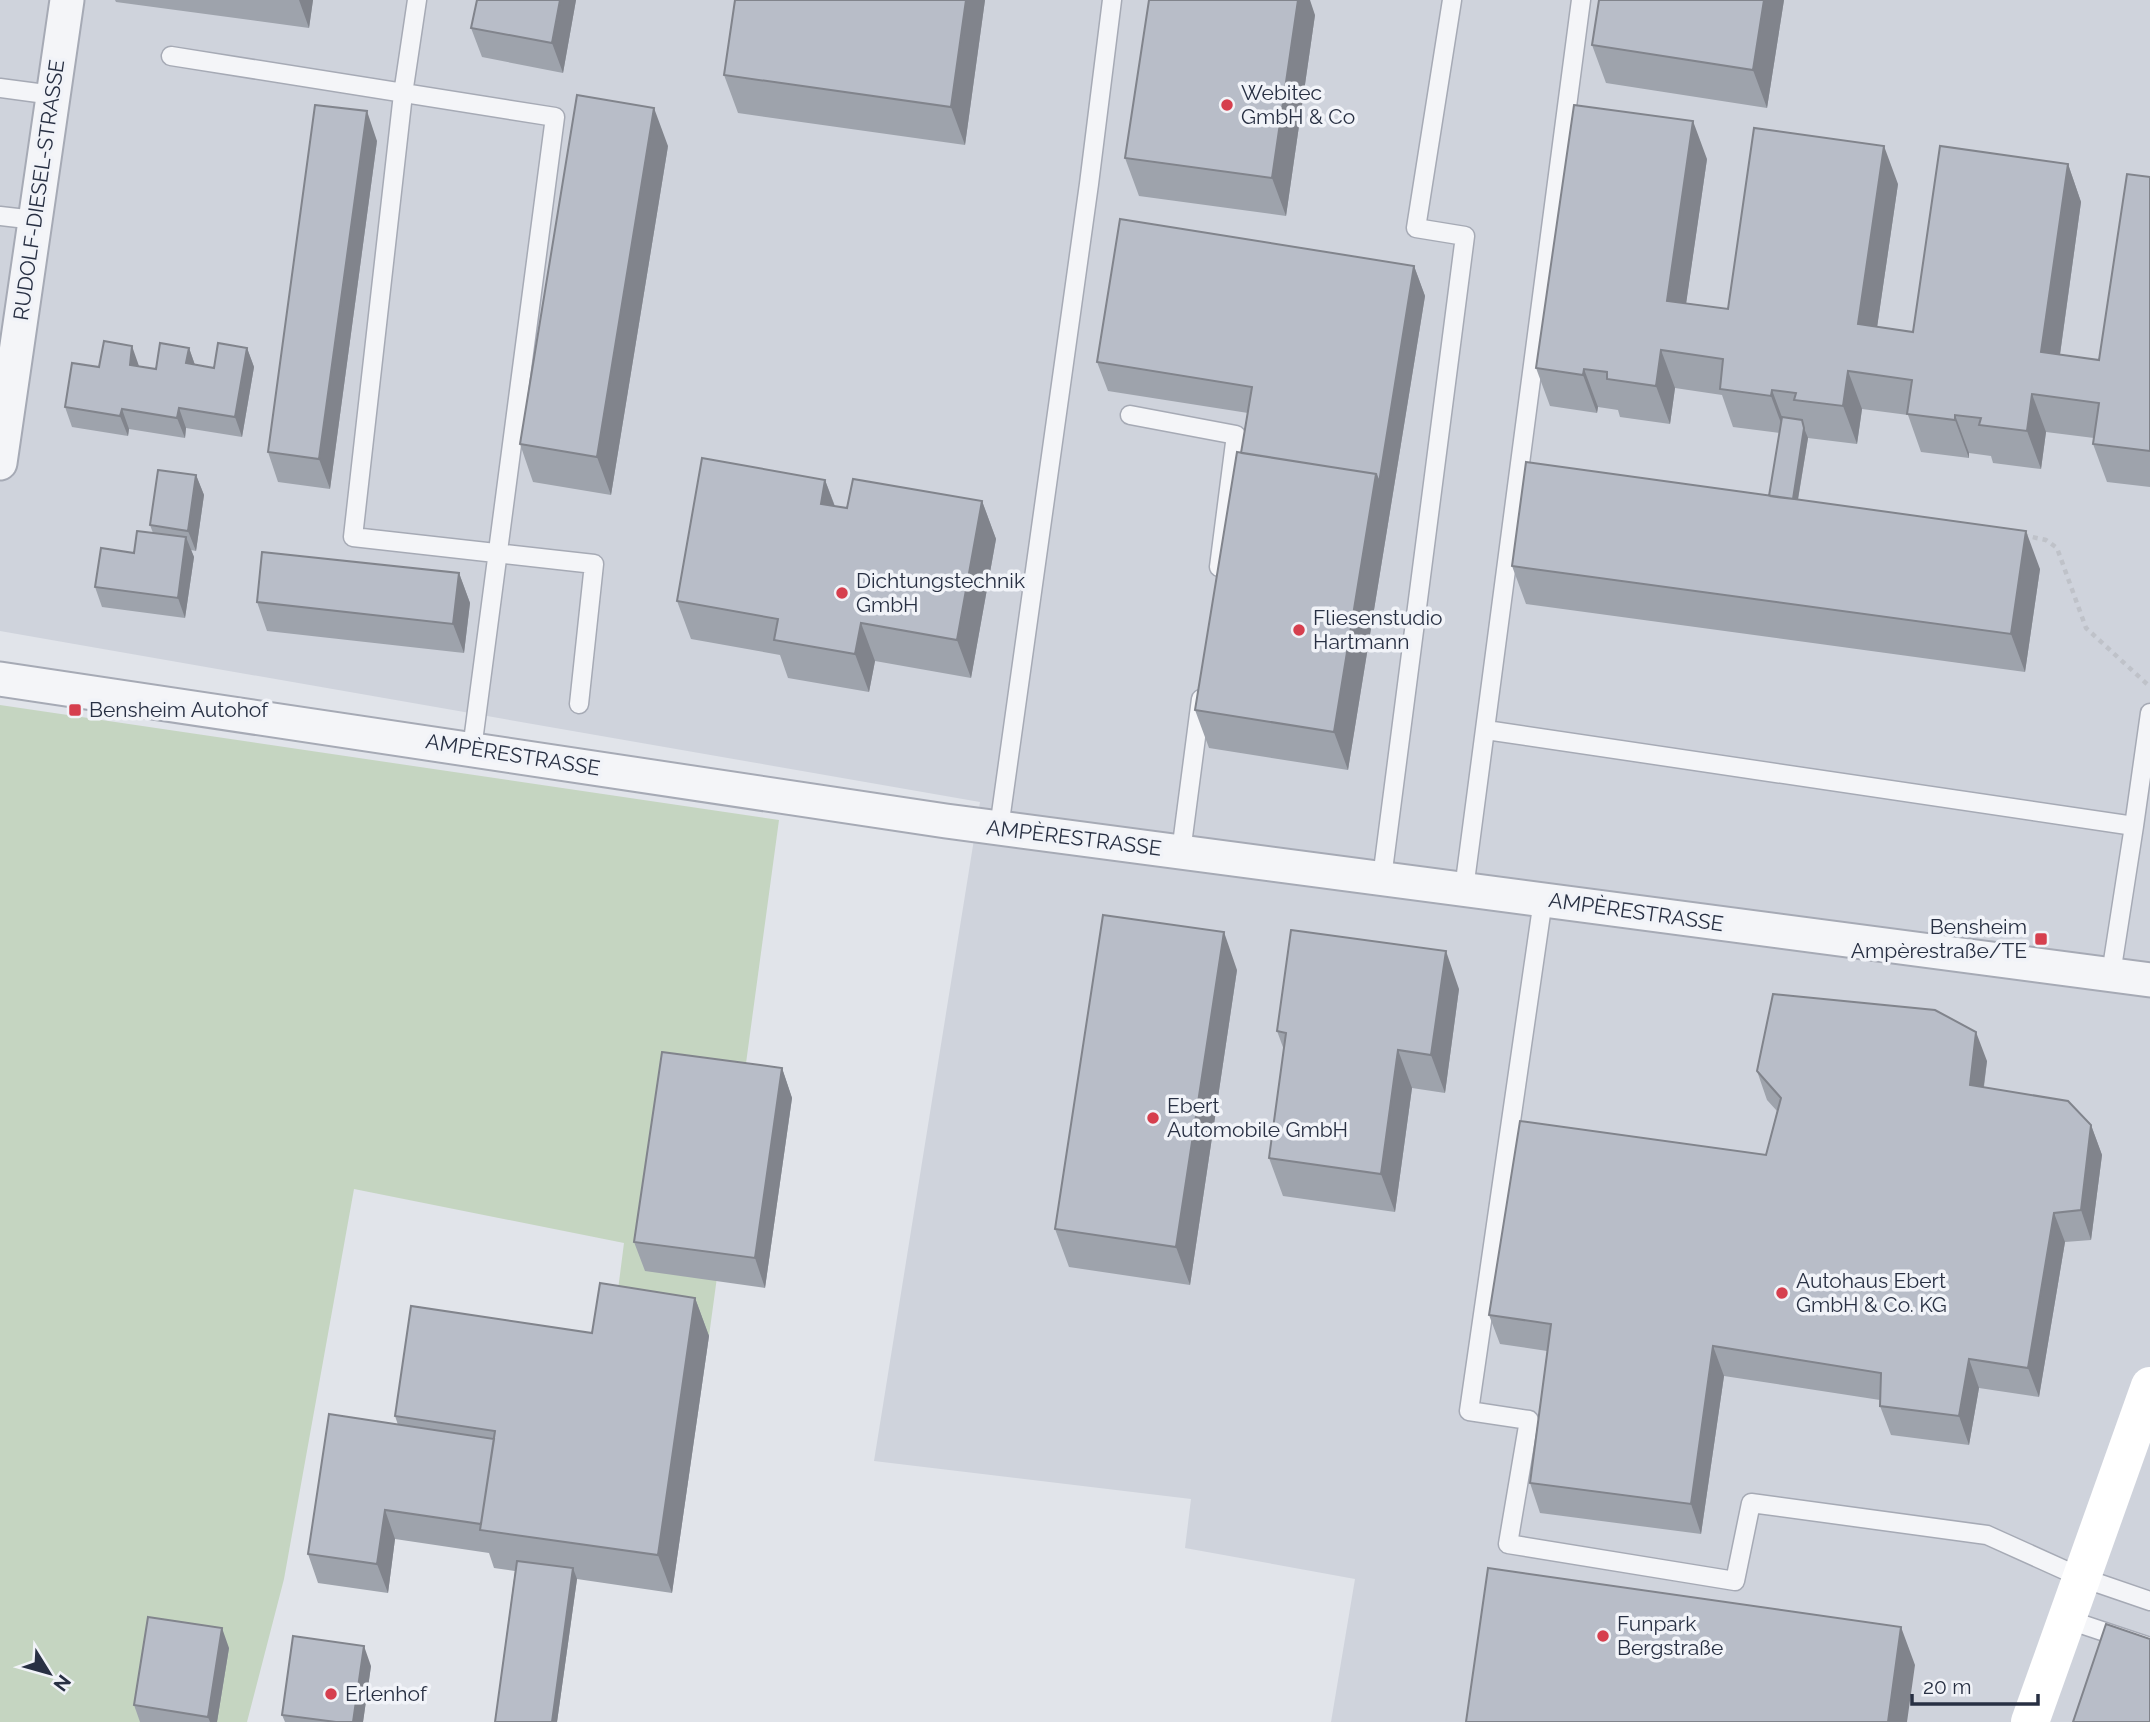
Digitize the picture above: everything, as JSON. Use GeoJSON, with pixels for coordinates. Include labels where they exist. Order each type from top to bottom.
{"type":"FeatureCollection","features":[{"type":"Feature","properties":{"kind":"street","name":"RUDOLF-DIESEL-STRASSE"},"geometry":{"type":"LineString","coordinates":[[0,463],[67,0]]}},
{"type":"Feature","properties":{"kind":"street","name":"AMPÈRESTRASSE"},"geometry":{"type":"LineString","coordinates":[[0,678],[999,828],[2150,980]]}},
{"type":"Feature","properties":{"kind":"street"},"geometry":{"type":"LineString","coordinates":[[2030,1722],[2150,1386]]}},
{"type":"Feature","properties":{"kind":"lane"},"geometry":{"type":"LineString","coordinates":[[417,0],[403,94],[353,537],[594,564],[579,704]]}},
{"type":"Feature","properties":{"kind":"lane"},"geometry":{"type":"LineString","coordinates":[[999,828],[1112,0]]}},
{"type":"Feature","properties":{"kind":"lane"},"geometry":{"type":"LineString","coordinates":[[1382,878],[1465,236],[1416,228],[1451,0]]}},
{"type":"Feature","properties":{"kind":"lane"},"geometry":{"type":"LineString","coordinates":[[1464,889],[1581,0]]}},
{"type":"Feature","properties":{"kind":"lane"},"geometry":{"type":"LineString","coordinates":[[170,56],[555,117],[472,749]]}},
{"type":"Feature","properties":{"kind":"lane"},"geometry":{"type":"LineString","coordinates":[[0,88],[53,95]]}},
{"type":"Feature","properties":{"kind":"lane"},"geometry":{"type":"LineString","coordinates":[[0,216],[35,220]]}},
{"type":"Feature","properties":{"kind":"lane"},"geometry":{"type":"LineString","coordinates":[[1130,415],[1236,435],[1217,583]]}},
{"type":"Feature","properties":{"kind":"lane"},"geometry":{"type":"LineString","coordinates":[[1181,852],[1204,677]]}},
{"type":"Feature","properties":{"kind":"lane"},"geometry":{"type":"LineString","coordinates":[[2111,975],[2150,713]]}},
{"type":"Feature","properties":{"kind":"lane"},"geometry":{"type":"LineString","coordinates":[[1486,730],[2134,826]]}},
{"type":"Feature","properties":{"kind":"lane"},"geometry":{"type":"LineString","coordinates":[[1543,900],[1469,1411],[1529,1420],[1508,1544],[1735,1581],[1751,1503],[1987,1535],[2080,1577],[2150,1601]]}},
{"type":"Feature","properties":{"kind":"lane"},"geometry":{"type":"LineString","coordinates":[[2066,1619],[2150,1647]]}},
{"type":"Feature","properties":{"kind":"path"},"geometry":{"type":"LineString","coordinates":[[2011,534],[2046,540],[2057,548],[2086,628],[2150,687]]}},
{"type":"Feature","properties":{"kind":"shaded area"},"geometry":{"type":"Polygon","coordinates":[[[0,0],[2150,0],[2150,1722],[1331,1722],[1355,1579],[1185,1548],[1191,1499],[874,1461],[980,802],[0,631],[0,0]]]}},
{"type":"Feature","properties":{"kind":"green space"},"geometry":{"type":"Polygon","coordinates":[[[0,705],[779,820],[709,1336],[614,1321],[624,1243],[354,1189],[284,1579],[247,1722],[0,1722],[0,705]]]}},
{"type":"Feature","properties":{"kind":"building"},"geometry":{"type":"Polygon","coordinates":[[[477,0],[560,0],[552,43],[471,28],[477,0]]]}},
{"type":"Feature","properties":{"kind":"building"},"geometry":{"type":"Polygon","coordinates":[[[735,0],[966,0],[951,107],[724,75],[735,0]]]}},
{"type":"Feature","properties":{"kind":"building","name":"Webitec GmbH & Co"},"geometry":{"type":"Polygon","coordinates":[[[1149,0],[1298,0],[1272,178],[1125,158],[1149,0]]]}},
{"type":"Feature","properties":{"kind":"building"},"geometry":{"type":"Polygon","coordinates":[[[1599,0],[1764,0],[1753,70],[1592,45],[1599,0]]]}},
{"type":"Feature","properties":{"kind":"building"},"geometry":{"type":"Polygon","coordinates":[[[577,95],[654,108],[597,457],[520,444],[577,95]]]}},
{"type":"Feature","properties":{"kind":"building"},"geometry":{"type":"Polygon","coordinates":[[[315,105],[367,111],[319,459],[268,452],[315,105]]]}},
{"type":"Feature","properties":{"kind":"building"},"geometry":{"type":"Polygon","coordinates":[[[1574,105],[1693,121],[1667,301],[1728,309],[1754,128],[1884,146],[1858,324],[1913,332],[1940,146],[2068,164],[2041,352],[2099,360],[2127,174],[2150,177],[2150,451],[2093,444],[2099,403],[2032,394],[2027,431],[1979,425],[1981,418],[1955,415],[1955,420],[1907,414],[1912,380],[1848,371],[1843,406],[1794,400],[1796,393],[1772,390],[1771,396],[1720,389],[1723,359],[1661,350],[1656,386],[1607,379],[1607,372],[1584,369],[1583,375],[1536,368],[1574,105]]]}},
{"type":"Feature","properties":{"kind":"building"},"geometry":{"type":"Polygon","coordinates":[[[1120,219],[1414,266],[1379,483],[1376,474],[1241,453],[1252,387],[1097,362],[1120,219]]]}},
{"type":"Feature","properties":{"kind":"building"},"geometry":{"type":"Polygon","coordinates":[[[104,341],[132,346],[130,365],[156,369],[160,343],[189,348],[186,363],[214,368],[218,343],[247,348],[235,417],[179,408],[177,418],[122,409],[120,416],[65,407],[72,363],[99,367],[104,341]]]}},
{"type":"Feature","properties":{"kind":"building"},"geometry":{"type":"Polygon","coordinates":[[[1782,417],[1802,420],[1804,428],[1793,499],[1769,496],[1782,417]]]}},
{"type":"Feature","properties":{"kind":"building","name":"Fliesenstudio Hartmann"},"geometry":{"type":"Polygon","coordinates":[[[1237,452],[1376,474],[1334,732],[1195,710],[1237,452]]]}},
{"type":"Feature","properties":{"kind":"building","name":"Dichtungstechnik GmbH"},"geometry":{"type":"Polygon","coordinates":[[[702,458],[825,480],[821,504],[847,508],[853,479],[982,501],[957,640],[861,623],[855,654],[774,640],[778,619],[677,601],[702,458]]]}},
{"type":"Feature","properties":{"kind":"building"},"geometry":{"type":"Polygon","coordinates":[[[1526,462],[2026,531],[2011,634],[1512,566],[1526,462]]]}},
{"type":"Feature","properties":{"kind":"building"},"geometry":{"type":"Polygon","coordinates":[[[158,470],[196,475],[188,531],[150,525],[158,470]]]}},
{"type":"Feature","properties":{"kind":"building"},"geometry":{"type":"Polygon","coordinates":[[[137,531],[186,537],[178,598],[95,587],[101,548],[134,553],[137,531]]]}},
{"type":"Feature","properties":{"kind":"building"},"geometry":{"type":"Polygon","coordinates":[[[262,552],[459,573],[453,624],[257,602],[262,552]]]}},
{"type":"Feature","properties":{"kind":"building","name":"Ebert Automobile GmbH"},"geometry":{"type":"Polygon","coordinates":[[[1103,915],[1224,932],[1176,1247],[1055,1229],[1103,915]]]}},
{"type":"Feature","properties":{"kind":"building"},"geometry":{"type":"Polygon","coordinates":[[[1291,930],[1446,951],[1431,1055],[1398,1050],[1381,1174],[1269,1158],[1286,1033],[1277,1031],[1291,930]]]}},
{"type":"Feature","properties":{"kind":"building","name":"Autohaus Ebert GmbH & Co. KG"},"geometry":{"type":"Polygon","coordinates":[[[1773,994],[1935,1010],[1976,1032],[1970,1085],[2068,1101],[2091,1125],[2081,1210],[2054,1213],[2028,1368],[1969,1359],[1959,1416],[1880,1406],[1881,1373],[1713,1346],[1691,1504],[1530,1483],[1551,1324],[1489,1315],[1520,1121],[1766,1155],[1781,1098],[1757,1071],[1773,994]]]}},
{"type":"Feature","properties":{"kind":"building"},"geometry":{"type":"Polygon","coordinates":[[[662,1052],[782,1068],[755,1258],[634,1242],[662,1052]]]}},
{"type":"Feature","properties":{"kind":"building"},"geometry":{"type":"Polygon","coordinates":[[[600,1283],[695,1298],[658,1555],[480,1530],[495,1431],[395,1416],[411,1306],[592,1333],[600,1283]]]}},
{"type":"Feature","properties":{"kind":"building"},"geometry":{"type":"Polygon","coordinates":[[[329,1414],[494,1439],[481,1524],[385,1510],[377,1564],[308,1554],[329,1414]]]}},
{"type":"Feature","properties":{"kind":"building"},"geometry":{"type":"Polygon","coordinates":[[[517,1561],[573,1568],[552,1722],[495,1722],[517,1561]]]}},
{"type":"Feature","properties":{"kind":"building","name":"Funpark Bergstraße"},"geometry":{"type":"Polygon","coordinates":[[[1488,1568],[1901,1627],[1888,1722],[1466,1722],[1488,1568]]]}},
{"type":"Feature","properties":{"kind":"building"},"geometry":{"type":"Polygon","coordinates":[[[148,1617],[222,1628],[208,1717],[134,1705],[148,1617]]]}},
{"type":"Feature","properties":{"kind":"building"},"geometry":{"type":"Polygon","coordinates":[[[2106,1624],[2150,1639],[2150,1722],[2073,1722],[2106,1624]]]}},
{"type":"Feature","properties":{"kind":"building","name":"Erlenhof"},"geometry":{"type":"Polygon","coordinates":[[[293,1636],[364,1646],[353,1722],[282,1715],[293,1636]]]}},
{"type":"Feature","properties":{"kind":"place","name":"Webitec GmbH & Co"},"geometry":{"type":"Point","coordinates":[1227,105]}},
{"type":"Feature","properties":{"kind":"place","name":"Dichtungstechnik GmbH"},"geometry":{"type":"Point","coordinates":[842,593]}},
{"type":"Feature","properties":{"kind":"place","name":"Fliesenstudio Hartmann"},"geometry":{"type":"Point","coordinates":[1299,630]}},
{"type":"Feature","properties":{"kind":"place","name":"Bensheim Autohof"},"geometry":{"type":"Point","coordinates":[75,710]}},
{"type":"Feature","properties":{"kind":"place","name":"Bensheim Ampèrestraße/TE"},"geometry":{"type":"Point","coordinates":[2041,939]}},
{"type":"Feature","properties":{"kind":"place","name":"Ebert Automobile GmbH"},"geometry":{"type":"Point","coordinates":[1153,1118]}},
{"type":"Feature","properties":{"kind":"place","name":"Autohaus Ebert GmbH & Co. KG"},"geometry":{"type":"Point","coordinates":[1782,1293]}},
{"type":"Feature","properties":{"kind":"place","name":"Funpark Bergstraße"},"geometry":{"type":"Point","coordinates":[1603,1636]}},
{"type":"Feature","properties":{"kind":"place","name":"Erlenhof"},"geometry":{"type":"Point","coordinates":[331,1694]}}]}
